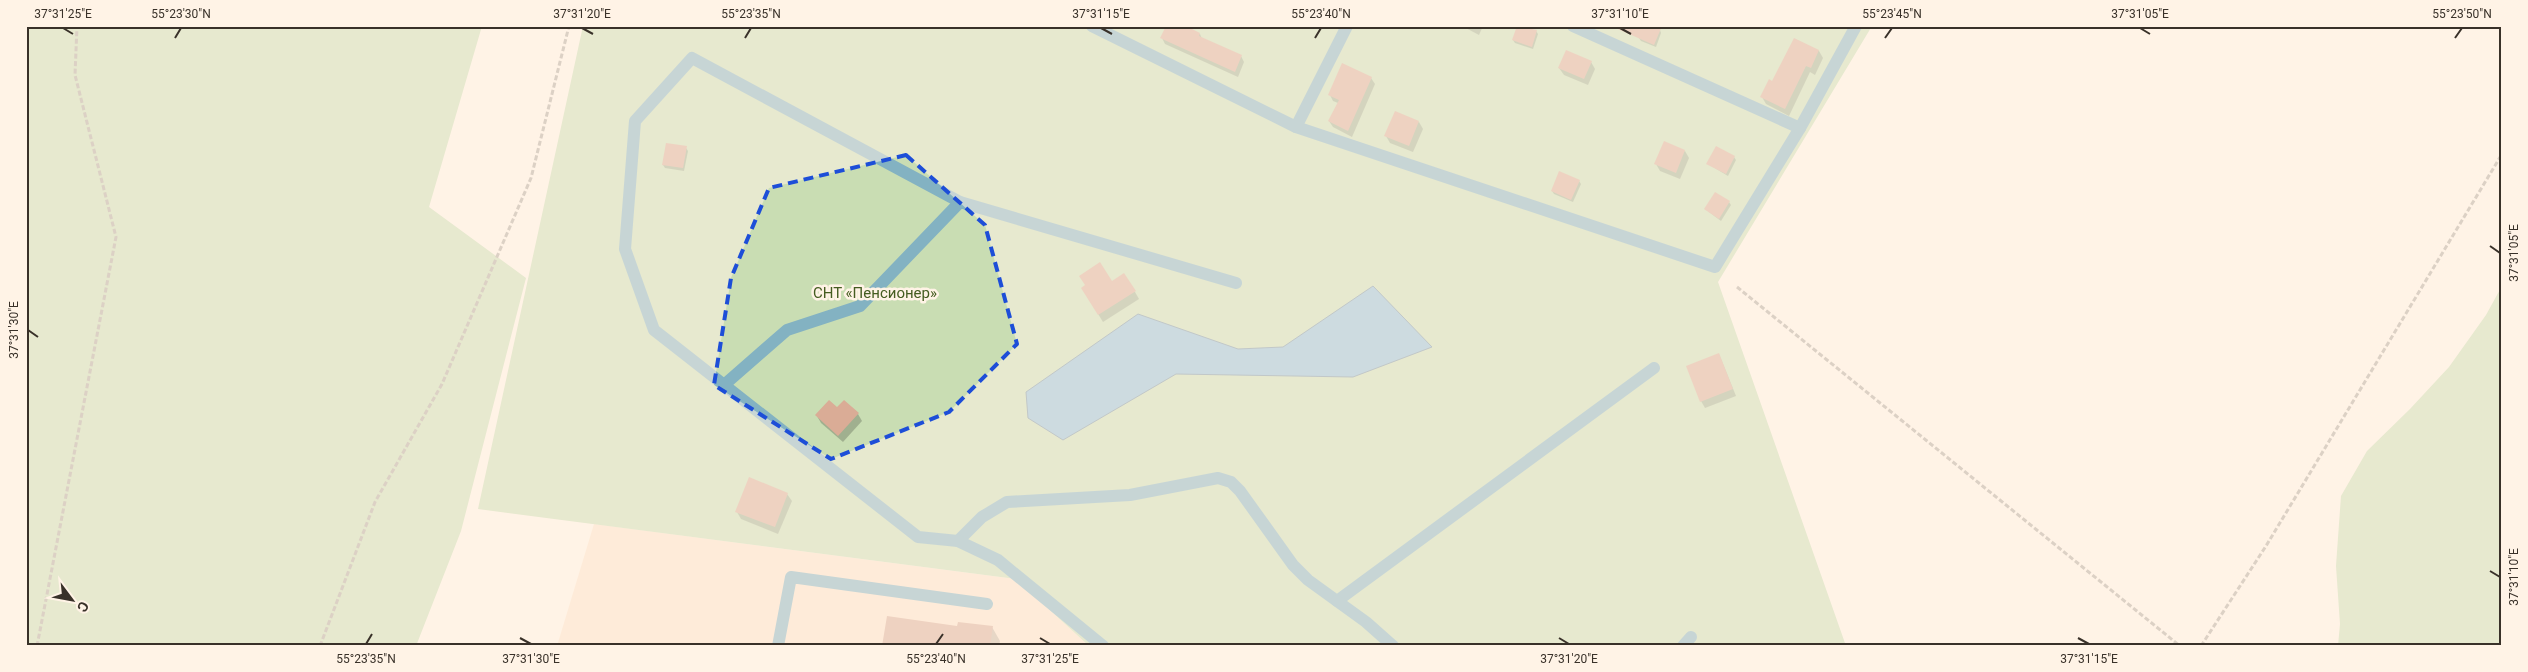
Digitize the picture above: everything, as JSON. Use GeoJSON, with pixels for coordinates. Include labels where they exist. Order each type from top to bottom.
{"type":"FeatureCollection","features":[{"type":"Feature","properties":{"kind":"lane"},"geometry":{"type":"LineString","coordinates":[[1092,26],[1296,127],[1715,267],[1800,128],[1856,26]]}},
{"type":"Feature","properties":{"kind":"lane"},"geometry":{"type":"LineString","coordinates":[[1296,127],[1347,26]]}},
{"type":"Feature","properties":{"kind":"lane"},"geometry":{"type":"LineString","coordinates":[[1573,26],[1800,128]]}},
{"type":"Feature","properties":{"kind":"lane"},"geometry":{"type":"LineString","coordinates":[[1103,646],[1014,571],[987,553],[958,541],[918,537],[654,330],[625,249],[635,121],[692,58],[960,202],[1236,283]]}},
{"type":"Feature","properties":{"kind":"lane"},"geometry":{"type":"LineString","coordinates":[[724,385],[787,330],[860,306],[960,202]]}},
{"type":"Feature","properties":{"kind":"lane"},"geometry":{"type":"LineString","coordinates":[[1337,601],[1654,368]]}},
{"type":"Feature","properties":{"kind":"lane"},"geometry":{"type":"LineString","coordinates":[[958,541],[982,517],[1007,502],[1130,495],[1218,478],[1231,482],[1240,491],[1293,565],[1308,580],[1366,622],[1393,646]]}},
{"type":"Feature","properties":{"kind":"lane"},"geometry":{"type":"LineString","coordinates":[[778,646],[791,577],[987,604]]}},
{"type":"Feature","properties":{"kind":"path"},"geometry":{"type":"LineString","coordinates":[[38,646],[116,237],[75,75],[77,26]]}},
{"type":"Feature","properties":{"kind":"path"},"geometry":{"type":"LineString","coordinates":[[320,646],[375,502],[442,384],[531,178],[569,26]]}},
{"type":"Feature","properties":{"kind":"path"},"geometry":{"type":"LineString","coordinates":[[2201,646],[2266,546],[2502,154]]}},
{"type":"Feature","properties":{"kind":"path"},"geometry":{"type":"LineString","coordinates":[[1737,287],[2180,646]]}},
{"type":"Feature","properties":{"kind":"highlighted area"},"geometry":{"type":"Polygon","coordinates":[[[906,155],[985,225],[1017,344],[949,412],[831,459],[714,385],[731,278],[769,188],[906,155]]]}},
{"type":"Feature","properties":{"kind":"shaded area"},"geometry":{"type":"Polygon","coordinates":[[[594,524],[1016,579],[1089,646],[557,646],[594,524]]]}},
{"type":"Feature","properties":{"kind":"green space"},"geometry":{"type":"Polygon","coordinates":[[[26,26],[482,26],[429,207],[526,278],[461,531],[416,646],[26,646],[26,26]]]}},
{"type":"Feature","properties":{"kind":"green space","name":"СНТ «Пенсионер»"},"geometry":{"type":"Polygon","coordinates":[[[583,26],[1872,26],[1718,282],[1846,646],[1089,646],[1016,579],[478,509],[583,26]]]}},
{"type":"Feature","properties":{"kind":"green space"},"geometry":{"type":"Polygon","coordinates":[[[2502,286],[2502,646],[2338,646],[2340,624],[2336,566],[2341,496],[2367,451],[2449,367],[2486,315],[2502,286]]]}},
{"type":"Feature","properties":{"kind":"water"},"geometry":{"type":"Polygon","coordinates":[[[1373,286],[1432,347],[1353,377],[1176,374],[1063,440],[1028,418],[1026,392],[1138,314],[1238,349],[1283,347],[1373,286]]]}},
{"type":"Feature","properties":{"kind":"building"},"geometry":{"type":"Polygon","coordinates":[[[1166,26],[1186,26],[1200,33],[1199,36],[1242,55],[1235,72],[1160,38],[1166,26]]]}},
{"type":"Feature","properties":{"kind":"building"},"geometry":{"type":"Polygon","coordinates":[[[1517,26],[1537,30],[1532,47],[1512,40],[1517,26]]]}},
{"type":"Feature","properties":{"kind":"building"},"geometry":{"type":"Polygon","coordinates":[[[1611,26],[1662,26],[1654,45],[1611,26]]]}},
{"type":"Feature","properties":{"kind":"building"},"geometry":{"type":"Polygon","coordinates":[[[1794,38],[1819,50],[1811,68],[1806,66],[1785,109],[1760,97],[1769,79],[1772,81],[1794,38]]]}},
{"type":"Feature","properties":{"kind":"building"},"geometry":{"type":"Polygon","coordinates":[[[1566,50],[1592,61],[1584,79],[1558,68],[1566,50]]]}},
{"type":"Feature","properties":{"kind":"building"},"geometry":{"type":"Polygon","coordinates":[[[1342,63],[1372,77],[1348,131],[1328,121],[1339,100],[1328,95],[1342,63]]]}},
{"type":"Feature","properties":{"kind":"building"},"geometry":{"type":"Polygon","coordinates":[[[1395,111],[1419,121],[1409,146],[1384,136],[1395,111]]]}},
{"type":"Feature","properties":{"kind":"building"},"geometry":{"type":"Polygon","coordinates":[[[1664,141],[1685,150],[1676,173],[1654,164],[1664,141]]]}},
{"type":"Feature","properties":{"kind":"building"},"geometry":{"type":"Polygon","coordinates":[[[666,143],[687,146],[683,168],[662,165],[666,143]]]}},
{"type":"Feature","properties":{"kind":"building"},"geometry":{"type":"Polygon","coordinates":[[[1716,146],[1735,156],[1726,174],[1706,164],[1716,146]]]}},
{"type":"Feature","properties":{"kind":"building"},"geometry":{"type":"Polygon","coordinates":[[[1559,171],[1580,180],[1571,200],[1551,191],[1559,171]]]}},
{"type":"Feature","properties":{"kind":"building"},"geometry":{"type":"Polygon","coordinates":[[[1715,192],[1730,201],[1719,219],[1704,209],[1715,192]]]}},
{"type":"Feature","properties":{"kind":"building"},"geometry":{"type":"Polygon","coordinates":[[[1100,262],[1112,281],[1124,273],[1136,291],[1098,315],[1081,288],[1085,285],[1079,276],[1100,262]]]}},
{"type":"Feature","properties":{"kind":"building"},"geometry":{"type":"Polygon","coordinates":[[[1719,353],[1733,389],[1700,402],[1686,366],[1719,353]]]}},
{"type":"Feature","properties":{"kind":"building"},"geometry":{"type":"Polygon","coordinates":[[[829,400],[837,407],[844,400],[859,413],[838,436],[815,415],[829,400]]]}},
{"type":"Feature","properties":{"kind":"building"},"geometry":{"type":"Polygon","coordinates":[[[749,477],[788,493],[775,527],[735,512],[749,477]]]}},
{"type":"Feature","properties":{"kind":"building"},"geometry":{"type":"Polygon","coordinates":[[[887,616],[957,626],[958,622],[993,626],[990,646],[882,646],[887,616]]]}}]}
